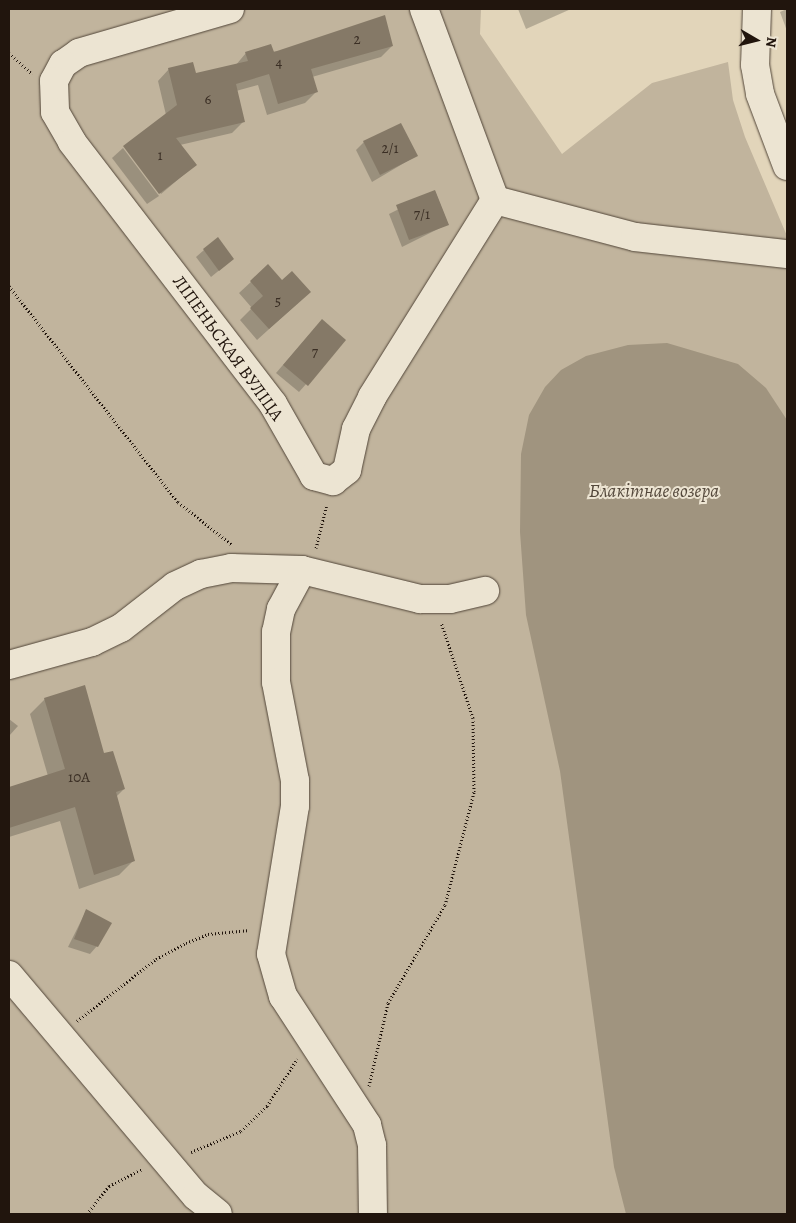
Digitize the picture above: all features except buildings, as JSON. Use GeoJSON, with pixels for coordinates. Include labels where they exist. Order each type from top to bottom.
{"type":"FeatureCollection","features":[{"type":"Feature","properties":{"kind":"street"},"geometry":{"type":"LineString","coordinates":[[54,81],[63,64],[101,43],[230,9]]}},
{"type":"Feature","properties":{"kind":"street"},"geometry":{"type":"LineString","coordinates":[[424,9],[495,200]]}},
{"type":"Feature","properties":{"kind":"street"},"geometry":{"type":"LineString","coordinates":[[757,9],[755,65],[760,94],[787,166]]}},
{"type":"Feature","properties":{"kind":"street","name":"ЛІПЕНЬСКАЯ ВУЛІЦА"},"geometry":{"type":"LineString","coordinates":[[54,81],[55,112],[62,127],[273,404],[307,469],[328,481]]}},
{"type":"Feature","properties":{"kind":"street"},"geometry":{"type":"LineString","coordinates":[[495,200],[635,237],[787,254]]}},
{"type":"Feature","properties":{"kind":"street"},"geometry":{"type":"LineString","coordinates":[[328,481],[341,478],[347,470],[356,429],[372,397],[495,200]]}},
{"type":"Feature","properties":{"kind":"street"},"geometry":{"type":"LineString","coordinates":[[9,665],[63,652],[122,628],[175,586],[201,574],[267,567],[302,570],[387,594],[433,599],[485,591]]}},
{"type":"Feature","properties":{"kind":"street"},"geometry":{"type":"LineString","coordinates":[[302,570],[281,609],[276,632],[276,682],[295,781],[295,806],[293,836],[271,933],[275,976],[309,1037],[359,1106],[372,1145],[373,1214]]}},
{"type":"Feature","properties":{"kind":"street"},"geometry":{"type":"LineString","coordinates":[[9,975],[166,1161],[218,1214]]}},
{"type":"Feature","properties":{"kind":"path"},"geometry":{"type":"LineString","coordinates":[[9,53],[31,73],[54,81]]}},
{"type":"Feature","properties":{"kind":"path"},"geometry":{"type":"LineString","coordinates":[[9,286],[178,502],[267,567]]}},
{"type":"Feature","properties":{"kind":"path"},"geometry":{"type":"LineString","coordinates":[[302,570],[322,534],[328,481]]}},
{"type":"Feature","properties":{"kind":"path"},"geometry":{"type":"LineString","coordinates":[[359,1106],[375,1070],[384,1018],[395,986],[444,905],[474,792],[473,718],[433,599]]}},
{"type":"Feature","properties":{"kind":"path"},"geometry":{"type":"LineString","coordinates":[[58,1034],[156,959],[186,943],[231,930],[271,933]]}},
{"type":"Feature","properties":{"kind":"path"},"geometry":{"type":"LineString","coordinates":[[87,1214],[109,1186],[241,1131],[267,1106],[309,1037]]}},
{"type":"Feature","properties":{"kind":"shaded area"},"geometry":{"type":"Polygon","coordinates":[[[9,9],[481,9],[480,34],[562,154],[652,83],[728,62],[733,100],[745,137],[787,236],[787,1214],[9,1214],[9,9]]]}},
{"type":"Feature","properties":{"kind":"water","name":"Блакітнае возера"},"geometry":{"type":"Polygon","coordinates":[[[667,343],[738,364],[766,388],[787,420],[787,1214],[626,1214],[614,1167],[560,771],[526,615],[520,532],[521,454],[529,415],[545,387],[561,370],[586,356],[628,345],[667,343]]]}}]}
